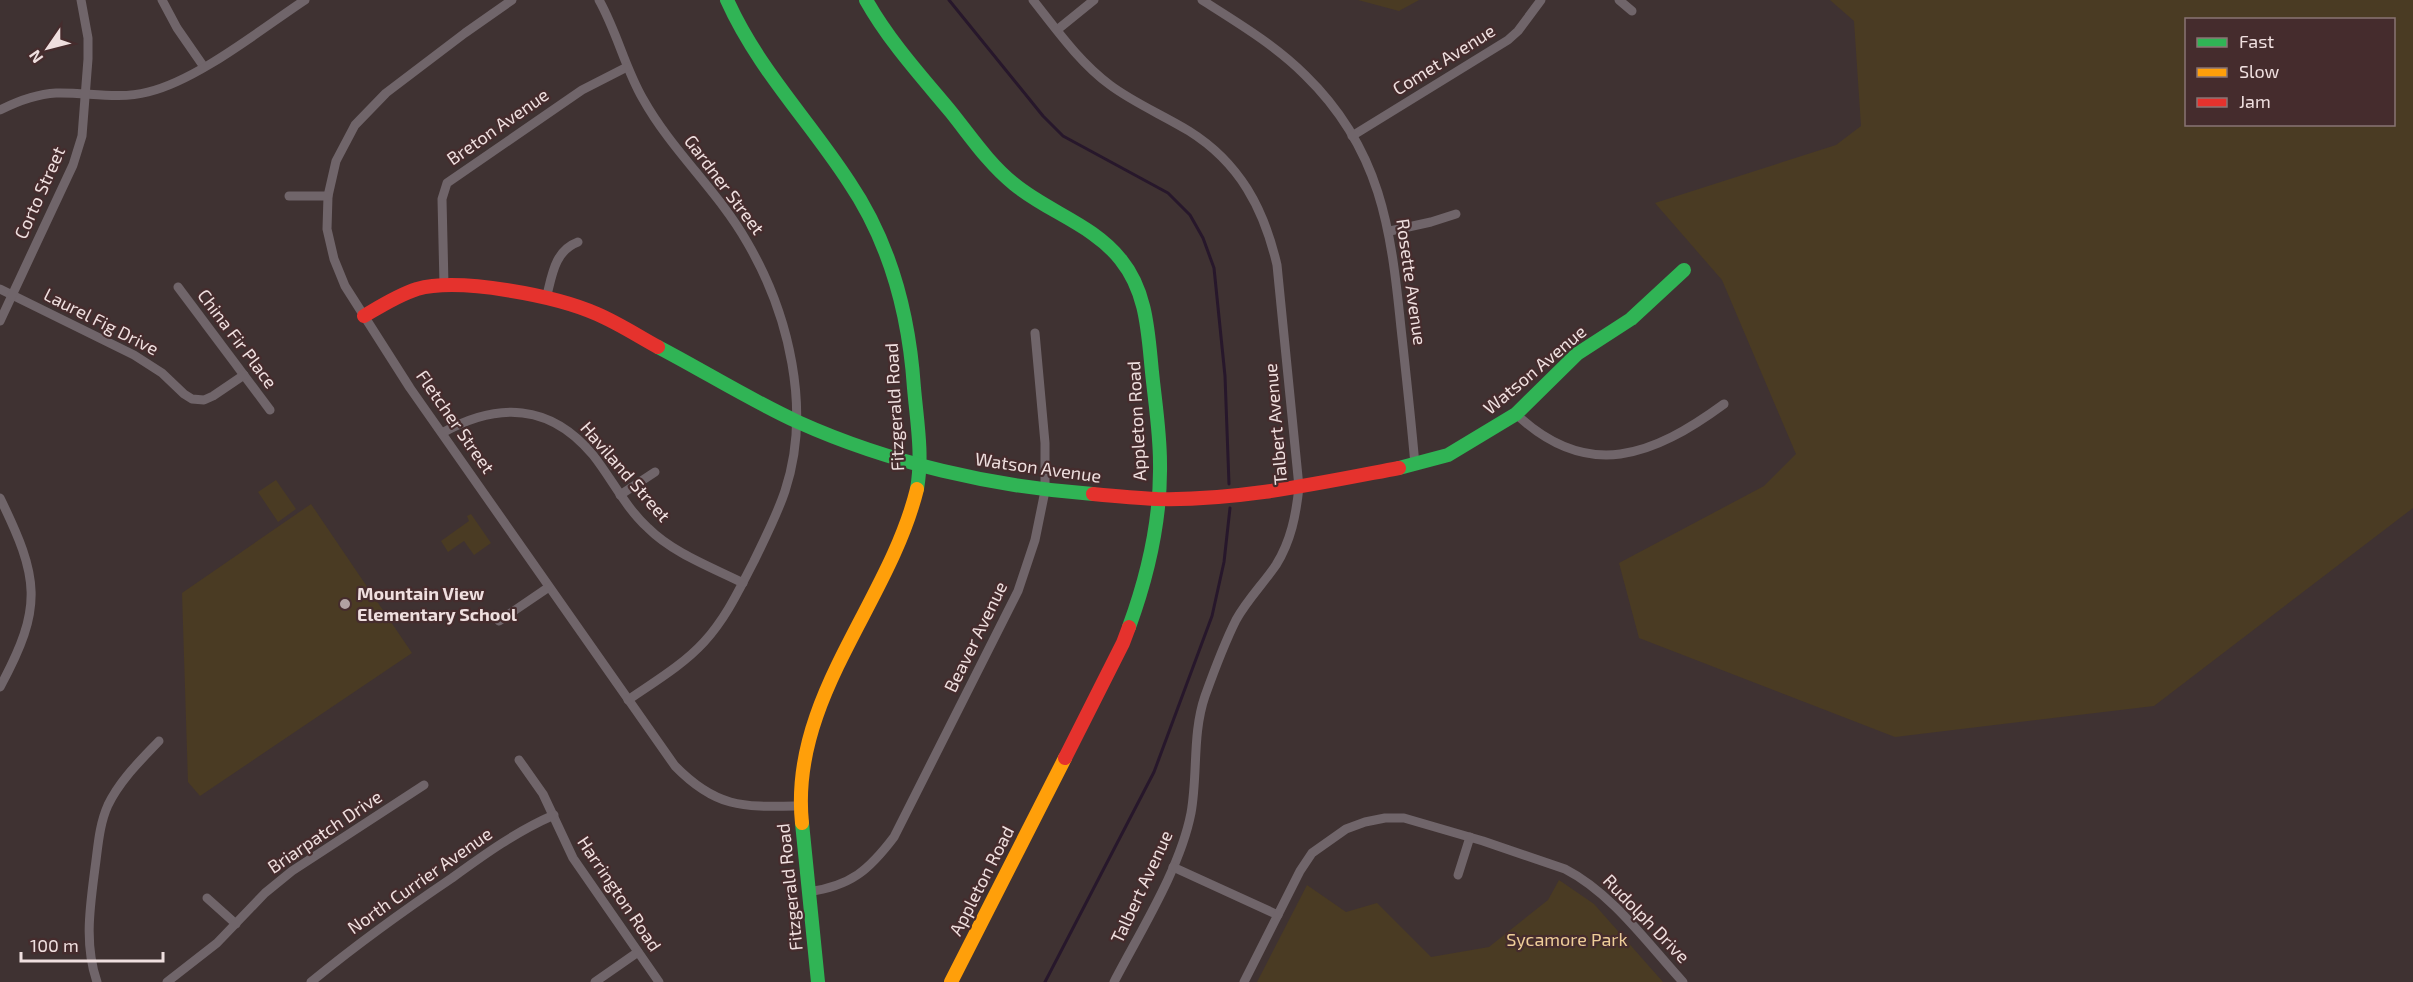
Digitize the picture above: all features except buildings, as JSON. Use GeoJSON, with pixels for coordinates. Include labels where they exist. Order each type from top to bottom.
{"type":"FeatureCollection","features":[{"type":"Feature","properties":{"kind":"street","name":"Corto Street"},"geometry":{"type":"LineString","coordinates":[[0,321],[73,165],[82,135],[88,38],[81,0]]}},
{"type":"Feature","properties":{"kind":"street"},"geometry":{"type":"LineString","coordinates":[[162,0],[177,28],[204,67]]}},
{"type":"Feature","properties":{"kind":"street"},"geometry":{"type":"LineString","coordinates":[[0,110],[35,96],[56,93],[119,96],[147,93],[176,83],[305,0]]}},
{"type":"Feature","properties":{"kind":"street","name":"Fletcher Street"},"geometry":{"type":"LineString","coordinates":[[512,0],[465,33],[370,107],[355,124],[342,146],[328,196],[327,229],[334,259],[345,286],[442,433],[675,766],[704,791],[722,800],[741,805],[800,806]]}},
{"type":"Feature","properties":{"kind":"street","name":"Gardner Street"},"geometry":{"type":"LineString","coordinates":[[599,0],[627,67],[660,127],[731,217],[762,269],[777,307],[788,345],[797,421],[785,490],[773,523],[724,617],[703,644],[683,661],[628,699]]}},
{"type":"Feature","properties":{"kind":"street","name":"Fitzgerald Road"},"geometry":{"type":"LineString","coordinates":[[727,0],[742,34],[757,59],[849,181],[869,217],[901,294],[910,334],[920,465],[913,501],[901,539],[815,716],[804,759],[800,806],[818,982]]}},
{"type":"Feature","properties":{"kind":"street","name":"Appleton Road"},"geometry":{"type":"LineString","coordinates":[[866,0],[895,45],[997,168],[1031,196],[1103,240],[1122,260],[1136,284],[1148,324],[1159,438],[1158,499],[1148,569],[1123,643],[951,982]]}},
{"type":"Feature","properties":{"kind":"street","name":"Talbert Avenue"},"geometry":{"type":"LineString","coordinates":[[1033,0],[1085,63],[1108,84],[1190,132],[1214,149],[1239,175],[1257,203],[1269,232],[1277,265],[1299,488],[1296,514],[1287,543],[1276,565],[1237,619],[1205,697],[1196,737],[1191,813],[1184,838],[1173,867],[1114,982]]}},
{"type":"Feature","properties":{"kind":"street"},"geometry":{"type":"LineString","coordinates":[[1057,30],[1094,0]]}},
{"type":"Feature","properties":{"kind":"street","name":"Rosette Avenue"},"geometry":{"type":"LineString","coordinates":[[1202,0],[1260,37],[1292,62],[1321,92],[1352,136],[1374,178],[1390,231],[1415,465]]}},
{"type":"Feature","properties":{"kind":"street","name":"Comet Avenue"},"geometry":{"type":"LineString","coordinates":[[1352,136],[1508,40],[1518,31],[1540,0]]}},
{"type":"Feature","properties":{"kind":"street"},"geometry":{"type":"LineString","coordinates":[[1619,0],[1632,11]]}},
{"type":"Feature","properties":{"kind":"street","name":"Breton Avenue"},"geometry":{"type":"LineString","coordinates":[[444,285],[442,199],[447,183],[582,90],[627,67]]}},
{"type":"Feature","properties":{"kind":"street"},"geometry":{"type":"LineString","coordinates":[[289,196],[328,196]]}},
{"type":"Feature","properties":{"kind":"street"},"geometry":{"type":"LineString","coordinates":[[1390,231],[1456,214]]}},
{"type":"Feature","properties":{"kind":"street"},"geometry":{"type":"LineString","coordinates":[[546,299],[559,255],[566,246],[578,242]]}},
{"type":"Feature","properties":{"kind":"street","name":"Watson Avenue"},"geometry":{"type":"LineString","coordinates":[[364,316],[406,293],[424,287],[444,285],[477,287],[575,305],[597,314],[797,421],[855,445],[920,465],[1045,491],[1158,499],[1225,496],[1299,488],[1415,465],[1448,455],[1516,414],[1577,354],[1631,319],[1684,270]]}},
{"type":"Feature","properties":{"kind":"street","name":"China Fir Place"},"geometry":{"type":"LineString","coordinates":[[178,287],[270,410]]}},
{"type":"Feature","properties":{"kind":"street","name":"Laurel Fig Drive"},"geometry":{"type":"LineString","coordinates":[[0,289],[134,356],[162,373],[192,399],[204,400],[213,396],[244,375]]}},
{"type":"Feature","properties":{"kind":"street","name":"Beaver Avenue"},"geometry":{"type":"LineString","coordinates":[[808,891],[837,886],[859,875],[875,862],[894,837],[1018,591],[1035,540],[1045,491],[1046,443],[1035,333]]}},
{"type":"Feature","properties":{"kind":"street"},"geometry":{"type":"LineString","coordinates":[[1516,414],[1533,430],[1558,446],[1589,454],[1616,456],[1655,444],[1707,416],[1724,404]]}},
{"type":"Feature","properties":{"kind":"street","name":"Haviland Street"},"geometry":{"type":"LineString","coordinates":[[442,433],[464,420],[490,413],[518,412],[543,418],[566,429],[583,444],[641,521],[666,543],[742,583]]}},
{"type":"Feature","properties":{"kind":"street"},"geometry":{"type":"LineString","coordinates":[[620,495],[655,472]]}},
{"type":"Feature","properties":{"kind":"street"},"geometry":{"type":"LineString","coordinates":[[0,498],[21,541],[31,586],[30,614],[26,634],[0,687]]}},
{"type":"Feature","properties":{"kind":"street"},"geometry":{"type":"LineString","coordinates":[[499,621],[549,586]]}},
{"type":"Feature","properties":{"kind":"street"},"geometry":{"type":"LineString","coordinates":[[97,982],[88,940],[100,831],[107,807],[117,788],[159,741]]}},
{"type":"Feature","properties":{"kind":"street","name":"Harrington Road"},"geometry":{"type":"LineString","coordinates":[[519,760],[543,794],[573,858],[659,982]]}},
{"type":"Feature","properties":{"kind":"street","name":"Briarpatch Drive"},"geometry":{"type":"LineString","coordinates":[[167,982],[196,961],[265,893],[292,871],[424,785]]}},
{"type":"Feature","properties":{"kind":"street","name":"North Currier Avenue"},"geometry":{"type":"LineString","coordinates":[[310,982],[382,926],[507,839],[530,825],[554,815]]}},
{"type":"Feature","properties":{"kind":"street","name":"Rudolph Drive"},"geometry":{"type":"LineString","coordinates":[[1244,982],[1300,871],[1312,853],[1346,829],[1385,818],[1404,818],[1566,869],[1584,879],[1603,895],[1683,982]]}},
{"type":"Feature","properties":{"kind":"street"},"geometry":{"type":"LineString","coordinates":[[1458,875],[1470,837]]}},
{"type":"Feature","properties":{"kind":"street"},"geometry":{"type":"LineString","coordinates":[[1173,867],[1278,915]]}},
{"type":"Feature","properties":{"kind":"street"},"geometry":{"type":"LineString","coordinates":[[207,898],[236,924]]}},
{"type":"Feature","properties":{"kind":"street"},"geometry":{"type":"LineString","coordinates":[[595,982],[638,952]]}},
{"type":"Feature","properties":{"kind":"green space"},"geometry":{"type":"Polygon","coordinates":[[[1358,0],[1419,0],[1399,11],[1358,0]]]}},
{"type":"Feature","properties":{"kind":"green space"},"geometry":{"type":"Polygon","coordinates":[[[1830,0],[2413,0],[2413,508],[2154,706],[1895,737],[1639,638],[1619,563],[1764,486],[1796,454],[1722,280],[1655,203],[1836,145],[1861,126],[1854,21],[1830,0]]]}},
{"type":"Feature","properties":{"kind":"green space"},"geometry":{"type":"Polygon","coordinates":[[[276,480],[296,509],[278,522],[258,492],[276,480]]]}},
{"type":"Feature","properties":{"kind":"green space"},"geometry":{"type":"Polygon","coordinates":[[[311,504],[412,653],[200,796],[188,782],[182,593],[311,504]]]}},
{"type":"Feature","properties":{"kind":"green space"},"geometry":{"type":"Polygon","coordinates":[[[471,514],[491,543],[474,555],[464,541],[448,552],[441,541],[469,521],[467,516],[471,514]]]}},
{"type":"Feature","properties":{"kind":"green space","name":"Sycamore Park"},"geometry":{"type":"Polygon","coordinates":[[[1559,880],[1594,904],[1663,982],[1257,982],[1307,885],[1346,912],[1377,903],[1431,957],[1489,947],[1548,900],[1559,880]]]}},
{"type":"Feature","properties":{"kind":"waterway"},"geometry":{"type":"LineString","coordinates":[[949,0],[1043,116],[1063,136],[1168,193],[1190,215],[1203,238],[1214,268],[1225,376],[1229,484]]}},
{"type":"Feature","properties":{"kind":"waterway"},"geometry":{"type":"LineString","coordinates":[[1045,982],[1154,772],[1212,616],[1224,562],[1230,508]]}},
{"type":"Feature","properties":{"kind":"traffic: fast"},"geometry":{"type":"LineString","coordinates":[[727,0],[753,49],[849,182],[864,206],[887,255],[908,333],[918,426],[917,489]]}},
{"type":"Feature","properties":{"kind":"traffic: fast"},"geometry":{"type":"LineString","coordinates":[[866,0],[906,58],[996,168],[1027,194],[1098,237],[1121,260],[1136,286],[1145,313],[1149,343],[1159,440],[1160,484],[1152,546],[1129,627]]}},
{"type":"Feature","properties":{"kind":"traffic: fast"},"geometry":{"type":"LineString","coordinates":[[1399,468],[1448,455],[1516,414],[1577,354],[1631,319],[1684,270]]}},
{"type":"Feature","properties":{"kind":"traffic: fast"},"geometry":{"type":"LineString","coordinates":[[658,347],[798,422],[869,450],[942,471],[980,479],[1018,486],[1093,494]]}},
{"type":"Feature","properties":{"kind":"traffic: fast"},"geometry":{"type":"LineString","coordinates":[[802,823],[818,982]]}},
{"type":"Feature","properties":{"kind":"traffic: slow"},"geometry":{"type":"LineString","coordinates":[[802,823],[802,778],[811,735],[825,693],[885,572],[903,531],[917,489]]}},
{"type":"Feature","properties":{"kind":"traffic: slow"},"geometry":{"type":"LineString","coordinates":[[951,982],[1065,758]]}},
{"type":"Feature","properties":{"kind":"traffic: jam"},"geometry":{"type":"LineString","coordinates":[[364,316],[417,289],[458,285],[482,287],[533,295],[579,307],[613,321],[658,347]]}},
{"type":"Feature","properties":{"kind":"traffic: jam"},"geometry":{"type":"LineString","coordinates":[[1093,494],[1157,499],[1218,497],[1279,490],[1399,468]]}},
{"type":"Feature","properties":{"kind":"traffic: jam"},"geometry":{"type":"LineString","coordinates":[[1065,758],[1129,627]]}},
{"type":"Feature","properties":{"kind":"place","name":"Mountain View Elementary School"},"geometry":{"type":"Point","coordinates":[345,604]}}]}
